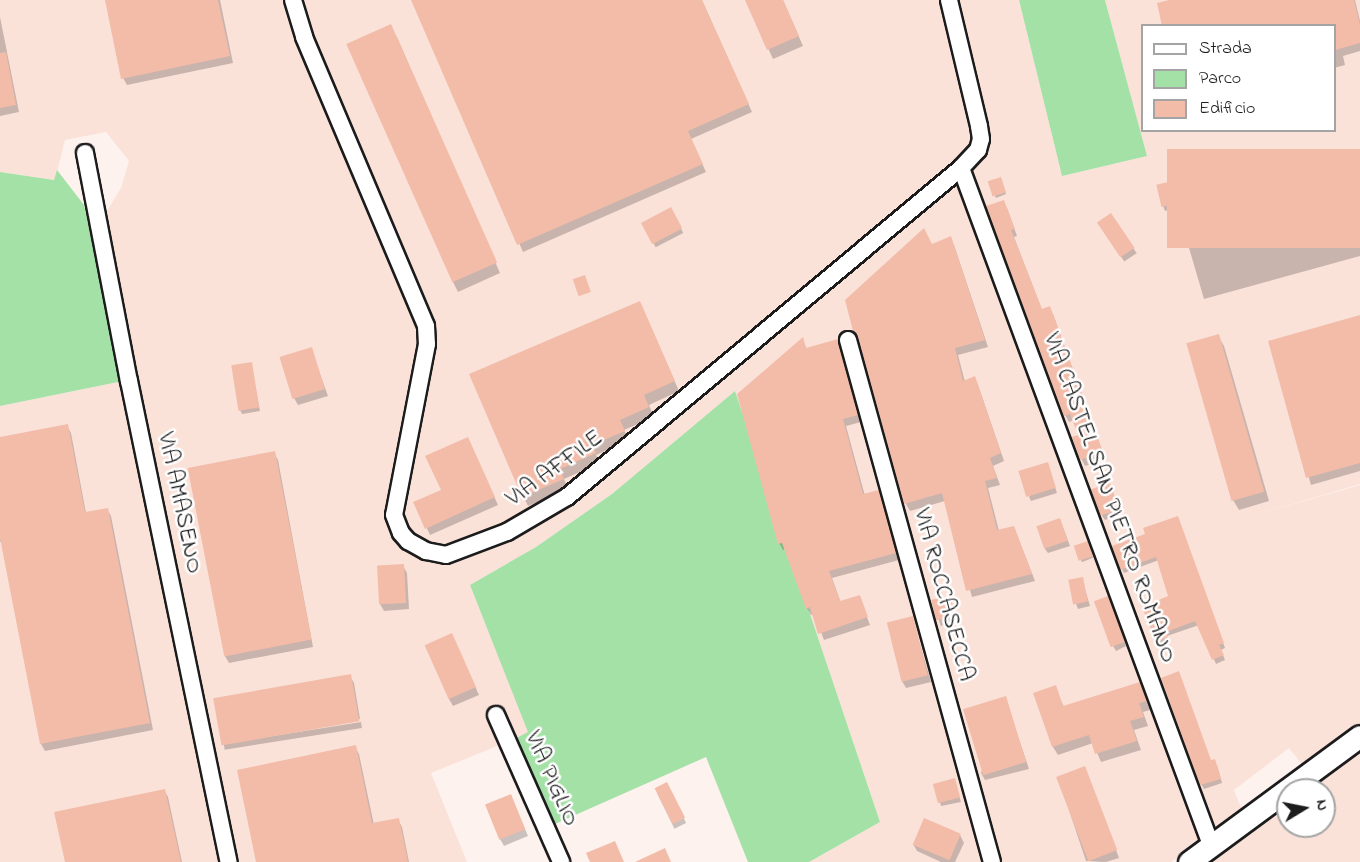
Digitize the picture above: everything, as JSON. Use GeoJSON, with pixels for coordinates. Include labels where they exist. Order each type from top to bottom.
{"type":"FeatureCollection","features":[{"type":"Feature","properties":{"kind":"street","name":"VIA AFFILE"},"geometry":{"type":"LineString","coordinates":[[293,0],[304,37],[426,326],[427,344],[394,515],[401,533],[408,541],[434,553],[453,553],[480,544],[541,514],[567,497],[961,168],[978,150],[981,139],[949,0]]}},
{"type":"Feature","properties":{"kind":"street","name":"VIA AMASENO"},"geometry":{"type":"LineString","coordinates":[[85,153],[129,381],[229,862]]}},
{"type":"Feature","properties":{"kind":"street","name":"VIA CASTEL SAN PIETRO ROMANO"},"geometry":{"type":"LineString","coordinates":[[961,168],[1211,845]]}},
{"type":"Feature","properties":{"kind":"street","name":"VIA ROCCASECCA"},"geometry":{"type":"LineString","coordinates":[[848,340],[992,862]]}},
{"type":"Feature","properties":{"kind":"street","name":"VIA PIGLIO"},"geometry":{"type":"LineString","coordinates":[[496,715],[561,862]]}},
{"type":"Feature","properties":{"kind":"street"},"geometry":{"type":"LineString","coordinates":[[1189,862],[1360,736]]}},
{"type":"Feature","properties":{"kind":"shaded area"},"geometry":{"type":"Polygon","coordinates":[[[0,0],[1019,0],[1062,176],[1147,156],[1105,0],[1360,0],[1360,484],[1252,516],[1360,485],[1360,727],[1304,767],[1289,748],[1234,790],[1242,810],[1215,830],[1017,306],[1202,840],[1171,862],[809,862],[880,822],[735,391],[612,494],[536,547],[470,585],[529,733],[431,773],[467,862],[237,862],[104,216],[121,188],[129,161],[106,132],[65,140],[55,180],[0,172],[0,0]]]}},
{"type":"Feature","properties":{"kind":"shaded area"},"geometry":{"type":"Polygon","coordinates":[[[123,381],[221,862],[0,862],[0,406],[123,381]]]}},
{"type":"Feature","properties":{"kind":"shaded area"},"geometry":{"type":"Polygon","coordinates":[[[1360,746],[1360,862],[1203,862],[1276,807],[1276,838],[1336,838],[1336,778],[1316,778],[1360,746]]]}},
{"type":"Feature","properties":{"kind":"green space"},"geometry":{"type":"Polygon","coordinates":[[[1019,0],[1105,0],[1147,156],[1062,176],[1019,0]]]}},
{"type":"Feature","properties":{"kind":"green space"},"geometry":{"type":"Polygon","coordinates":[[[57,170],[84,205],[123,381],[0,406],[0,172],[54,180],[57,170]]]}},
{"type":"Feature","properties":{"kind":"green space"},"geometry":{"type":"Polygon","coordinates":[[[735,391],[880,822],[809,862],[748,862],[706,757],[546,828],[509,742],[528,732],[470,585],[536,547],[612,494],[735,391]]]}},
{"type":"Feature","properties":{"kind":"building"},"geometry":{"type":"Polygon","coordinates":[[[105,0],[218,0],[230,56],[121,79],[105,0]]]}},
{"type":"Feature","properties":{"kind":"building"},"geometry":{"type":"Polygon","coordinates":[[[411,0],[702,0],[749,104],[688,131],[703,164],[517,245],[411,0]]]}},
{"type":"Feature","properties":{"kind":"building"},"geometry":{"type":"Polygon","coordinates":[[[745,0],[783,0],[799,36],[767,50],[745,0]]]}},
{"type":"Feature","properties":{"kind":"building"},"geometry":{"type":"Polygon","coordinates":[[[1169,0],[1354,0],[1360,25],[1360,43],[1336,50],[1336,24],[1162,24],[1157,3],[1169,0]]]}},
{"type":"Feature","properties":{"kind":"building"},"geometry":{"type":"Polygon","coordinates":[[[391,24],[497,262],[452,282],[346,44],[391,24]]]}},
{"type":"Feature","properties":{"kind":"building"},"geometry":{"type":"Polygon","coordinates":[[[6,52],[16,105],[0,108],[0,53],[6,52]]]}},
{"type":"Feature","properties":{"kind":"building"},"geometry":{"type":"Polygon","coordinates":[[[1167,149],[1360,149],[1360,248],[1167,248],[1167,149]]]}},
{"type":"Feature","properties":{"kind":"building"},"geometry":{"type":"Polygon","coordinates":[[[1001,177],[1006,192],[993,197],[988,181],[1001,177]]]}},
{"type":"Feature","properties":{"kind":"building"},"geometry":{"type":"Polygon","coordinates":[[[1168,182],[1173,204],[1161,207],[1156,185],[1168,182]]]}},
{"type":"Feature","properties":{"kind":"building"},"geometry":{"type":"Polygon","coordinates":[[[1004,200],[1015,229],[1011,230],[1042,309],[1050,306],[1103,452],[1080,460],[1072,437],[1078,435],[1070,414],[1064,416],[986,206],[1004,200]]]}},
{"type":"Feature","properties":{"kind":"building"},"geometry":{"type":"Polygon","coordinates":[[[671,207],[682,228],[652,244],[641,223],[671,207]]]}},
{"type":"Feature","properties":{"kind":"building"},"geometry":{"type":"Polygon","coordinates":[[[1111,213],[1134,248],[1120,257],[1097,223],[1111,213]]]}},
{"type":"Feature","properties":{"kind":"building"},"geometry":{"type":"Polygon","coordinates":[[[924,228],[932,244],[951,236],[985,340],[955,348],[963,381],[975,376],[1001,453],[990,458],[997,478],[985,481],[997,530],[1014,526],[1032,574],[966,591],[942,493],[904,504],[858,337],[853,331],[845,300],[924,228]]]}},
{"type":"Feature","properties":{"kind":"building"},"geometry":{"type":"Polygon","coordinates":[[[585,275],[591,292],[579,296],[573,279],[585,275]]]}},
{"type":"Feature","properties":{"kind":"building"},"geometry":{"type":"Polygon","coordinates":[[[640,301],[675,381],[644,395],[649,407],[620,420],[625,431],[592,445],[596,453],[560,469],[564,479],[522,497],[469,374],[640,301]]]}},
{"type":"Feature","properties":{"kind":"building"},"geometry":{"type":"Polygon","coordinates":[[[1360,315],[1360,463],[1306,478],[1268,341],[1360,315]]]}},
{"type":"Feature","properties":{"kind":"building"},"geometry":{"type":"Polygon","coordinates":[[[1219,334],[1264,492],[1232,501],[1186,343],[1219,334]]]}},
{"type":"Feature","properties":{"kind":"building"},"geometry":{"type":"Polygon","coordinates":[[[803,337],[806,348],[838,339],[858,415],[843,419],[863,494],[879,490],[896,553],[829,571],[840,601],[860,595],[868,617],[818,634],[810,607],[806,609],[782,543],[778,544],[737,394],[803,337]]]}},
{"type":"Feature","properties":{"kind":"building"},"geometry":{"type":"Polygon","coordinates":[[[312,347],[325,389],[292,399],[279,357],[312,347]]]}},
{"type":"Feature","properties":{"kind":"building"},"geometry":{"type":"Polygon","coordinates":[[[252,362],[259,407],[238,411],[231,365],[252,362]]]}},
{"type":"Feature","properties":{"kind":"building"},"geometry":{"type":"Polygon","coordinates":[[[68,424],[85,512],[108,508],[150,723],[40,744],[0,538],[0,437],[68,424]]]}},
{"type":"Feature","properties":{"kind":"building"},"geometry":{"type":"Polygon","coordinates":[[[468,437],[495,497],[425,529],[413,502],[441,490],[425,456],[468,437]]]}},
{"type":"Feature","properties":{"kind":"building"},"geometry":{"type":"Polygon","coordinates":[[[275,451],[312,639],[224,656],[188,468],[275,451]]]}},
{"type":"Feature","properties":{"kind":"building"},"geometry":{"type":"Polygon","coordinates":[[[1048,462],[1056,488],[1026,497],[1018,471],[1048,462]]]}},
{"type":"Feature","properties":{"kind":"building"},"geometry":{"type":"Polygon","coordinates":[[[1110,483],[1119,510],[1100,516],[1091,489],[1110,483]]]}},
{"type":"Feature","properties":{"kind":"building"},"geometry":{"type":"Polygon","coordinates":[[[1178,516],[1224,643],[1219,645],[1224,655],[1212,660],[1195,621],[1166,632],[1168,637],[1156,642],[1142,607],[1168,596],[1156,557],[1120,570],[1112,546],[1145,534],[1143,528],[1178,516]]]}},
{"type":"Feature","properties":{"kind":"building"},"geometry":{"type":"Polygon","coordinates":[[[1060,518],[1068,541],[1044,549],[1036,526],[1060,518]]]}},
{"type":"Feature","properties":{"kind":"building"},"geometry":{"type":"Polygon","coordinates":[[[1088,541],[1093,556],[1079,561],[1074,546],[1088,541]]]}},
{"type":"Feature","properties":{"kind":"building"},"geometry":{"type":"Polygon","coordinates":[[[404,564],[406,603],[379,604],[377,565],[404,564]]]}},
{"type":"Feature","properties":{"kind":"building"},"geometry":{"type":"Polygon","coordinates":[[[1083,577],[1088,602],[1073,604],[1068,580],[1083,577]]]}},
{"type":"Feature","properties":{"kind":"building"},"geometry":{"type":"Polygon","coordinates":[[[951,596],[955,617],[935,620],[931,600],[951,596]]]}},
{"type":"Feature","properties":{"kind":"building"},"geometry":{"type":"Polygon","coordinates":[[[1108,596],[1125,642],[1111,647],[1094,601],[1108,596]]]}},
{"type":"Feature","properties":{"kind":"building"},"geometry":{"type":"Polygon","coordinates":[[[913,616],[928,675],[902,682],[887,623],[913,616]]]}},
{"type":"Feature","properties":{"kind":"building"},"geometry":{"type":"Polygon","coordinates":[[[452,633],[476,687],[449,699],[425,645],[452,633]]]}},
{"type":"Feature","properties":{"kind":"building"},"geometry":{"type":"Polygon","coordinates":[[[1179,671],[1211,760],[1215,759],[1221,779],[1200,785],[1161,678],[1179,671]]]}},
{"type":"Feature","properties":{"kind":"building"},"geometry":{"type":"Polygon","coordinates":[[[351,674],[359,721],[221,746],[213,698],[351,674]]]}},
{"type":"Feature","properties":{"kind":"building"},"geometry":{"type":"Polygon","coordinates":[[[1140,682],[1147,701],[1139,703],[1144,717],[1130,721],[1137,741],[1095,754],[1089,735],[1052,747],[1033,693],[1056,685],[1063,706],[1140,682]]]}},
{"type":"Feature","properties":{"kind":"building"},"geometry":{"type":"Polygon","coordinates":[[[1006,696],[1026,762],[983,775],[963,709],[1006,696]]]}},
{"type":"Feature","properties":{"kind":"building"},"geometry":{"type":"Polygon","coordinates":[[[356,745],[372,823],[399,818],[408,862],[256,862],[237,770],[356,745]]]}},
{"type":"Feature","properties":{"kind":"building"},"geometry":{"type":"Polygon","coordinates":[[[1085,766],[1117,850],[1088,861],[1056,777],[1085,766]]]}},
{"type":"Feature","properties":{"kind":"building"},"geometry":{"type":"Polygon","coordinates":[[[955,778],[960,797],[938,803],[933,784],[955,778]]]}},
{"type":"Feature","properties":{"kind":"building"},"geometry":{"type":"Polygon","coordinates":[[[667,782],[685,818],[673,824],[655,788],[667,782]]]}},
{"type":"Feature","properties":{"kind":"building"},"geometry":{"type":"Polygon","coordinates":[[[165,789],[181,862],[65,862],[54,812],[165,789]]]}},
{"type":"Feature","properties":{"kind":"building"},"geometry":{"type":"Polygon","coordinates":[[[511,794],[525,829],[499,840],[485,804],[511,794]]]}},
{"type":"Feature","properties":{"kind":"building"},"geometry":{"type":"Polygon","coordinates":[[[924,818],[961,834],[949,860],[913,845],[924,818]]]}},
{"type":"Feature","properties":{"kind":"building"},"geometry":{"type":"Polygon","coordinates":[[[615,841],[624,862],[590,862],[586,853],[615,841]]]}},
{"type":"Feature","properties":{"kind":"building"},"geometry":{"type":"Polygon","coordinates":[[[665,848],[671,862],[635,862],[665,848]]]}}]}
